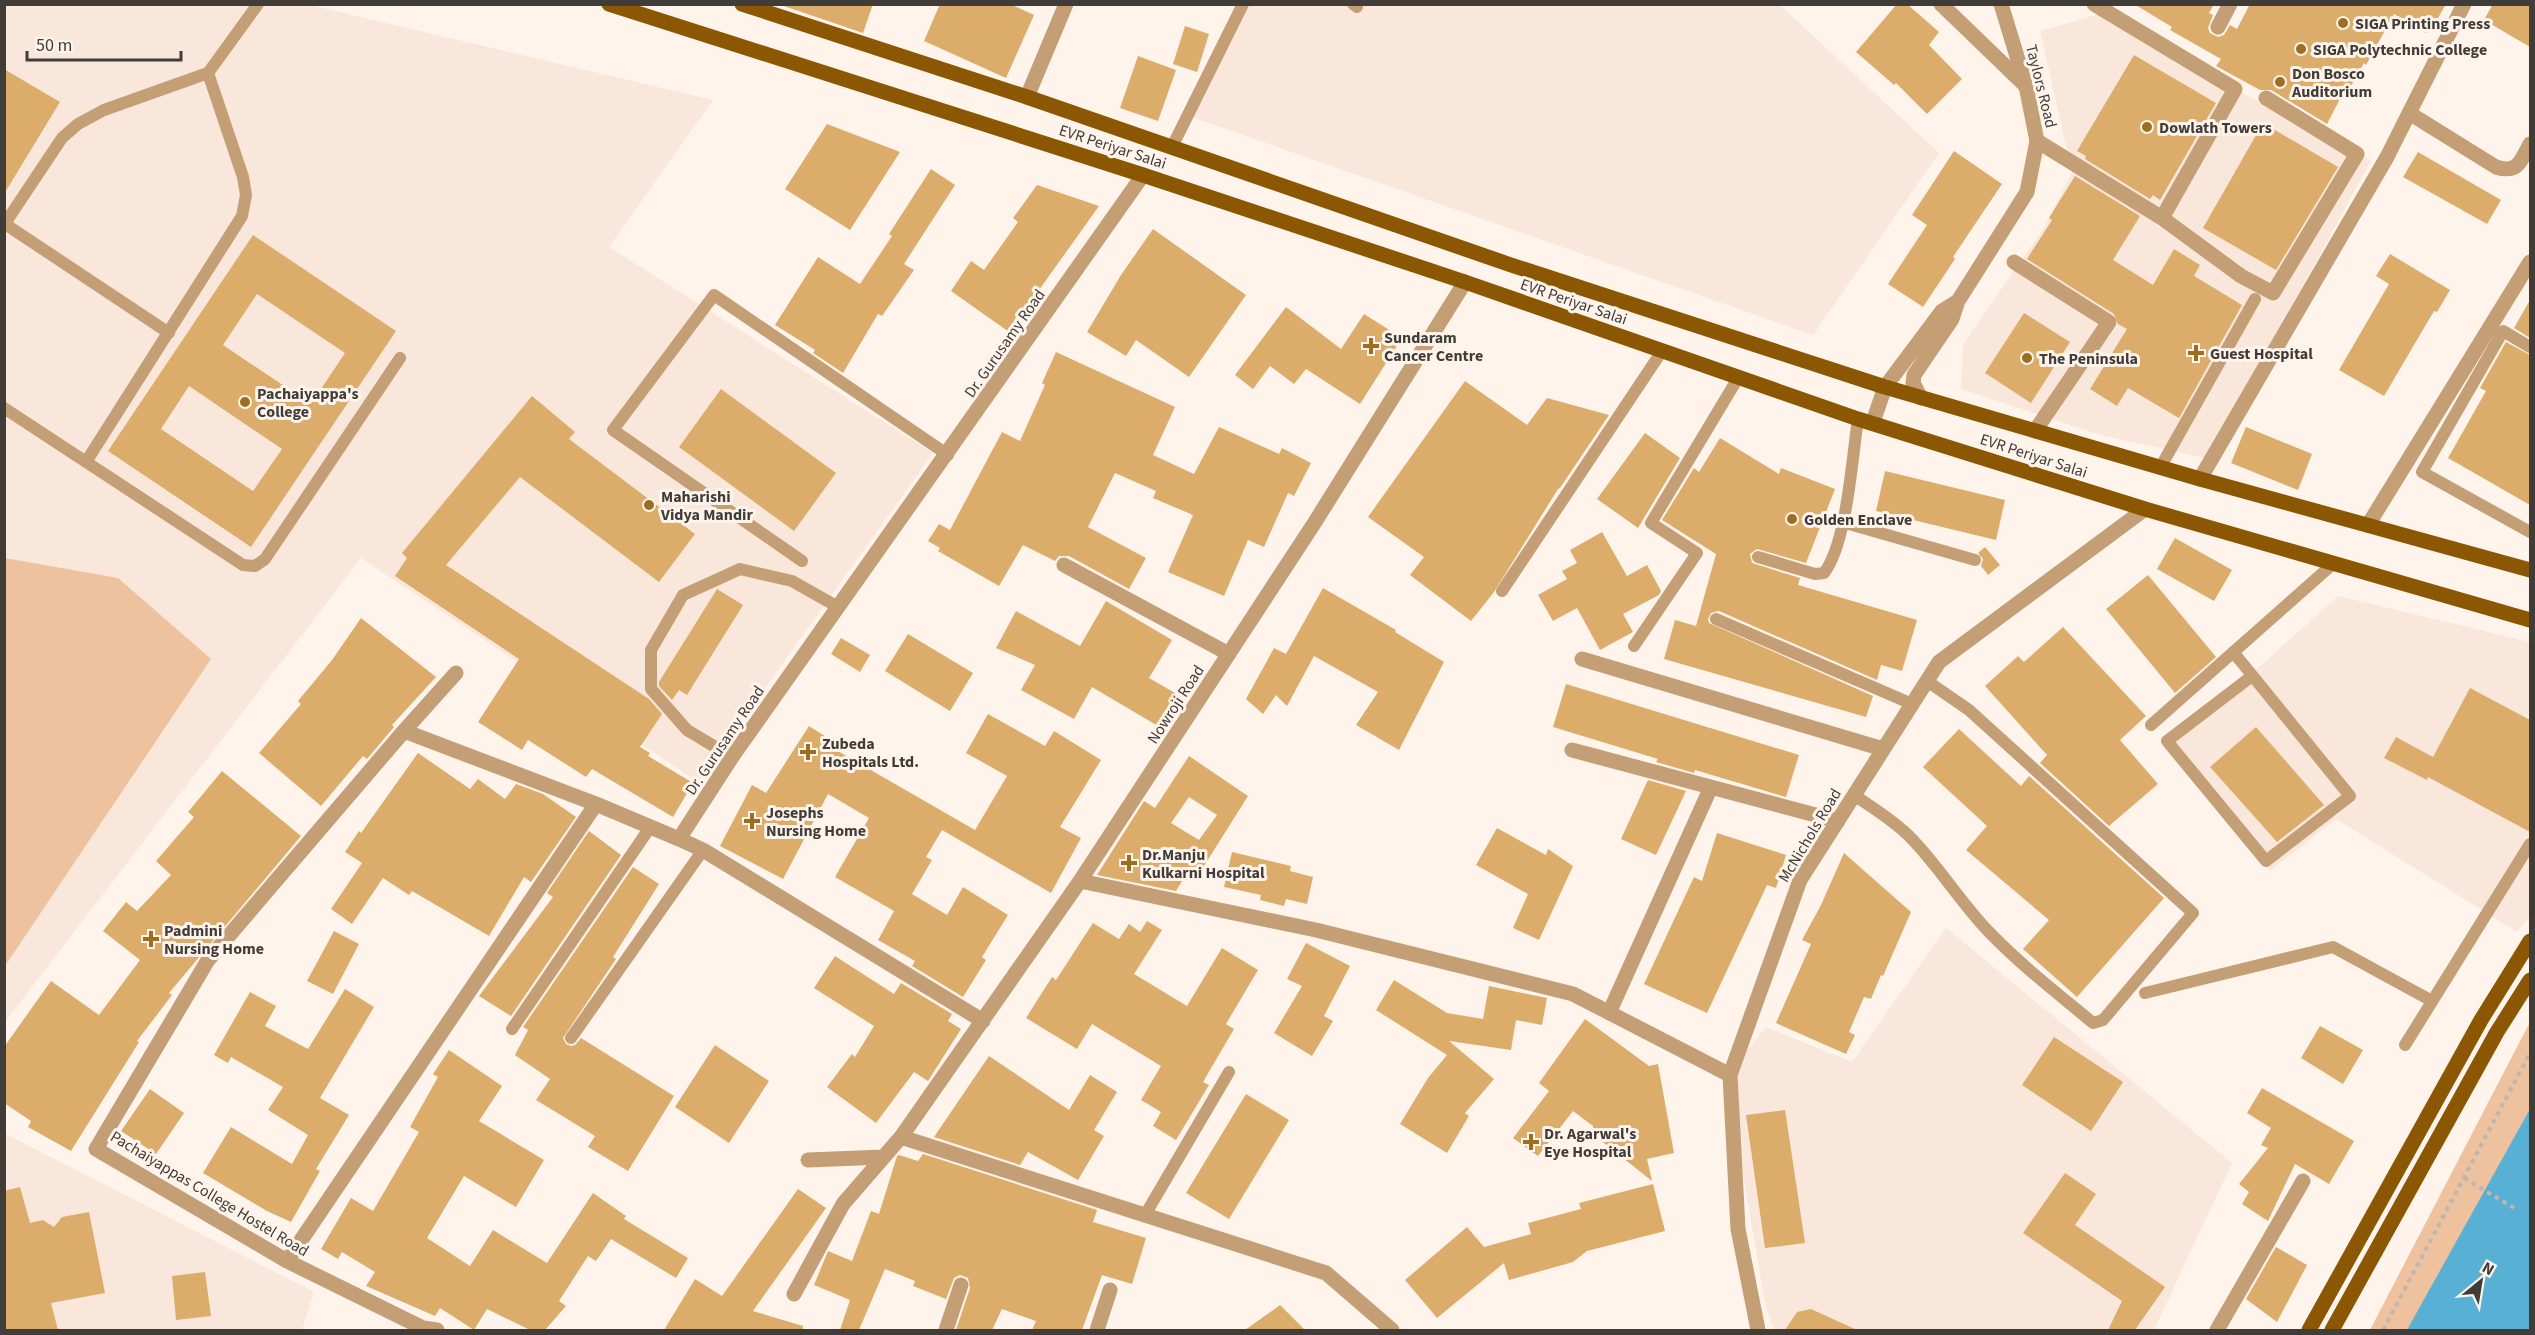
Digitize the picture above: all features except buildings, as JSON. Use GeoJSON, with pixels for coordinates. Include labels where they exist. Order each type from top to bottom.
{"type":"FeatureCollection","features":[{"type":"Feature","properties":{"kind":"main road","name":"EVR Periyar Salai"},"geometry":{"type":"LineString","coordinates":[[609,4],[1143,175],[1465,282],[1738,378],[1866,420],[2145,509],[2530,620]]}},
{"type":"Feature","properties":{"kind":"main road","name":"EVR Periyar Salai"},"geometry":{"type":"LineString","coordinates":[[742,4],[776,10],[1511,265],[1885,387],[2160,468],[2530,570]]}},
{"type":"Feature","properties":{"kind":"main road"},"geometry":{"type":"LineString","coordinates":[[2309,1330],[2481,1020],[2530,941]]}},
{"type":"Feature","properties":{"kind":"main road"},"geometry":{"type":"LineString","coordinates":[[2332,1330],[2497,1032],[2530,980]]}},
{"type":"Feature","properties":{"kind":"street"},"geometry":{"type":"LineString","coordinates":[[1027,97],[1066,4]]}},
{"type":"Feature","properties":{"kind":"street"},"geometry":{"type":"LineString","coordinates":[[1941,4],[2026,86]]}},
{"type":"Feature","properties":{"kind":"street","name":"Taylors Road"},"geometry":{"type":"LineString","coordinates":[[1921,398],[1913,383],[1914,375],[1952,319],[1958,301],[2027,192],[2037,141],[2026,86],[2001,4]]}},
{"type":"Feature","properties":{"kind":"street"},"geometry":{"type":"LineString","coordinates":[[2094,4],[2235,89],[2162,218]]}},
{"type":"Feature","properties":{"kind":"street"},"geometry":{"type":"LineString","coordinates":[[2218,27],[2230,4]]}},
{"type":"Feature","properties":{"kind":"street"},"geometry":{"type":"LineString","coordinates":[[2200,479],[2387,157],[2464,4]]}},
{"type":"Feature","properties":{"kind":"street"},"geometry":{"type":"LineString","coordinates":[[2037,141],[2162,218],[2241,276],[2273,293],[2357,154],[2266,98]]}},
{"type":"Feature","properties":{"kind":"street"},"geometry":{"type":"LineString","coordinates":[[2409,113],[2496,167],[2506,170],[2516,166],[2530,144]]}},
{"type":"Feature","properties":{"kind":"street","name":"Dr. Gurusamy Road"},"geometry":{"type":"LineString","coordinates":[[679,839],[732,757],[948,455],[1143,175]]}},
{"type":"Feature","properties":{"kind":"street"},"geometry":{"type":"LineString","coordinates":[[2014,262],[2109,322],[2035,431]]}},
{"type":"Feature","properties":{"kind":"street"},"geometry":{"type":"LineString","coordinates":[[2368,525],[2530,262]]}},
{"type":"Feature","properties":{"kind":"street","name":"Nowroji Road"},"geometry":{"type":"LineString","coordinates":[[794,1293],[843,1204],[901,1137],[1080,881],[1315,522],[1465,282]]}},
{"type":"Feature","properties":{"kind":"street","name":"Taylors Road"},"geometry":{"type":"LineString","coordinates":[[1866,420],[1885,387],[1942,311],[1958,301]]}},
{"type":"Feature","properties":{"kind":"street","name":"McNichols Road"},"geometry":{"type":"LineString","coordinates":[[1758,1330],[1738,1229],[1730,1075],[1800,880],[1939,662],[2145,509]]}},
{"type":"Feature","properties":{"kind":"street"},"geometry":{"type":"LineString","coordinates":[[1064,565],[1229,654]]}},
{"type":"Feature","properties":{"kind":"street"},"geometry":{"type":"LineString","coordinates":[[1582,659],[1883,749]]}},
{"type":"Feature","properties":{"kind":"street"},"geometry":{"type":"LineString","coordinates":[[456,673],[404,731],[596,804],[704,850],[983,1021]]}},
{"type":"Feature","properties":{"kind":"street","name":"Pachaiyappas College Hostel Road"},"geometry":{"type":"LineString","coordinates":[[404,731],[208,960],[96,1149],[287,1261],[423,1328],[437,1330]]}},
{"type":"Feature","properties":{"kind":"street"},"geometry":{"type":"LineString","coordinates":[[1572,750],[1838,821]]}},
{"type":"Feature","properties":{"kind":"street"},"geometry":{"type":"LineString","coordinates":[[1609,1013],[1712,788]]}},
{"type":"Feature","properties":{"kind":"street"},"geometry":{"type":"LineString","coordinates":[[287,1261],[596,804]]}},
{"type":"Feature","properties":{"kind":"street"},"geometry":{"type":"LineString","coordinates":[[1080,881],[1316,930],[1573,994],[1730,1075]]}},
{"type":"Feature","properties":{"kind":"street"},"geometry":{"type":"LineString","coordinates":[[901,1137],[1326,1273],[1392,1330]]}},
{"type":"Feature","properties":{"kind":"street"},"geometry":{"type":"LineString","coordinates":[[808,1160],[884,1157]]}},
{"type":"Feature","properties":{"kind":"street"},"geometry":{"type":"LineString","coordinates":[[2217,1330],[2303,1181]]}},
{"type":"Feature","properties":{"kind":"street"},"geometry":{"type":"LineString","coordinates":[[946,1330],[962,1285]]}},
{"type":"Feature","properties":{"kind":"street"},"geometry":{"type":"LineString","coordinates":[[1096,1330],[1110,1290]]}},
{"type":"Feature","properties":{"kind":"lane"},"geometry":{"type":"LineString","coordinates":[[169,333],[5,224],[62,138],[78,124],[104,110],[208,73],[258,4]]}},
{"type":"Feature","properties":{"kind":"lane"},"geometry":{"type":"LineString","coordinates":[[1172,147],[1243,4]]}},
{"type":"Feature","properties":{"kind":"lane"},"geometry":{"type":"LineString","coordinates":[[86,462],[242,216],[246,195],[243,177],[208,73]]}},
{"type":"Feature","properties":{"kind":"lane"},"geometry":{"type":"LineString","coordinates":[[802,561],[613,430],[714,295],[948,455]]}},
{"type":"Feature","properties":{"kind":"lane"},"geometry":{"type":"LineString","coordinates":[[2160,468],[2255,299]]}},
{"type":"Feature","properties":{"kind":"lane"},"geometry":{"type":"LineString","coordinates":[[2530,347],[2503,331],[2422,472],[2530,532]]}},
{"type":"Feature","properties":{"kind":"lane"},"geometry":{"type":"LineString","coordinates":[[1502,591],[1662,351]]}},
{"type":"Feature","properties":{"kind":"lane"},"geometry":{"type":"LineString","coordinates":[[4,408],[243,565],[255,566],[265,559],[400,358]]}},
{"type":"Feature","properties":{"kind":"lane"},"geometry":{"type":"LineString","coordinates":[[1634,646],[1697,553],[1651,523],[1738,378]]}},
{"type":"Feature","properties":{"kind":"lane"},"geometry":{"type":"LineString","coordinates":[[1758,557],[1815,574],[1824,573],[1836,554],[1866,420]]}},
{"type":"Feature","properties":{"kind":"lane"},"geometry":{"type":"LineString","coordinates":[[1842,522],[1975,560]]}},
{"type":"Feature","properties":{"kind":"lane"},"geometry":{"type":"LineString","coordinates":[[2151,725],[2334,563]]}},
{"type":"Feature","properties":{"kind":"lane"},"geometry":{"type":"LineString","coordinates":[[732,757],[687,730],[651,689],[651,650],[683,595],[740,569],[792,581],[838,607]]}},
{"type":"Feature","properties":{"kind":"lane"},"geometry":{"type":"LineString","coordinates":[[1716,619],[1912,704]]}},
{"type":"Feature","properties":{"kind":"lane"},"geometry":{"type":"LineString","coordinates":[[2232,652],[2252,676],[2350,796],[2266,861],[2167,741],[2252,676]]}},
{"type":"Feature","properties":{"kind":"lane"},"geometry":{"type":"LineString","coordinates":[[1854,795],[1894,822],[1911,837],[1954,893],[1990,932],[2032,973],[2093,1023],[2103,1020],[2193,913],[1969,710],[1927,681]]}},
{"type":"Feature","properties":{"kind":"lane"},"geometry":{"type":"LineString","coordinates":[[512,1029],[651,826]]}},
{"type":"Feature","properties":{"kind":"lane"},"geometry":{"type":"LineString","coordinates":[[2405,1045],[2530,844]]}},
{"type":"Feature","properties":{"kind":"lane"},"geometry":{"type":"LineString","coordinates":[[571,1038],[704,850]]}},
{"type":"Feature","properties":{"kind":"lane"},"geometry":{"type":"LineString","coordinates":[[2145,993],[2333,947],[2432,1001]]}},
{"type":"Feature","properties":{"kind":"lane"},"geometry":{"type":"LineString","coordinates":[[1145,1215],[1229,1072]]}},
{"type":"Feature","properties":{"kind":"path"},"geometry":{"type":"LineString","coordinates":[[2383,1330],[2530,1053]]}},
{"type":"Feature","properties":{"kind":"path"},"geometry":{"type":"LineString","coordinates":[[2464,1178],[2514,1209]]}},
{"type":"Feature","properties":{"kind":"shaded area","name":"Pachaiyappa's College"},"geometry":{"type":"Polygon","coordinates":[[[5,5],[310,5],[713,100],[609,247],[933,453],[698,782],[361,558],[5,1022],[5,5]]]}},
{"type":"Feature","properties":{"kind":"shaded area"},"geometry":{"type":"Polygon","coordinates":[[[1236,5],[1780,5],[1939,153],[1813,335],[1189,116],[1236,5]]]}},
{"type":"Feature","properties":{"kind":"shaded area"},"geometry":{"type":"Polygon","coordinates":[[[2103,13],[2181,61],[2371,160],[2294,302],[2204,458],[2101,435],[1961,389],[1963,344],[2044,228],[2072,172],[2040,31],[2103,13]]]}},
{"type":"Feature","properties":{"kind":"shaded area"},"geometry":{"type":"Polygon","coordinates":[[[5,558],[118,578],[211,659],[5,966],[5,558]]]}},
{"type":"Feature","properties":{"kind":"shaded area"},"geometry":{"type":"Polygon","coordinates":[[[2338,596],[2530,642],[2530,916],[2517,932],[2336,819],[2270,871],[2266,861],[2170,747],[2338,596]]]}},
{"type":"Feature","properties":{"kind":"shaded area"},"geometry":{"type":"Polygon","coordinates":[[[1946,928],[2232,1163],[2154,1330],[1774,1330],[1765,1304],[1739,1148],[1737,1063],[1766,1027],[1852,1062],[1946,928]]]}},
{"type":"Feature","properties":{"kind":"shaded area"},"geometry":{"type":"Polygon","coordinates":[[[2530,1022],[2530,1330],[2370,1330],[2530,1022]]]}},
{"type":"Feature","properties":{"kind":"shaded area"},"geometry":{"type":"Polygon","coordinates":[[[4,1133],[314,1292],[302,1330],[5,1330],[4,1133]]]}},
{"type":"Feature","properties":{"kind":"water"},"geometry":{"type":"Polygon","coordinates":[[[2530,1109],[2530,1330],[2407,1330],[2530,1109]]]}},
{"type":"Feature","properties":{"kind":"place","name":"SIGA Printing Press"},"geometry":{"type":"Point","coordinates":[2343,23]}},
{"type":"Feature","properties":{"kind":"place","name":"SIGA Polytechnic College"},"geometry":{"type":"Point","coordinates":[2301,49]}},
{"type":"Feature","properties":{"kind":"place","name":"Don Bosco Auditorium"},"geometry":{"type":"Point","coordinates":[2280,82]}},
{"type":"Feature","properties":{"kind":"place","name":"Dowlath Towers"},"geometry":{"type":"Point","coordinates":[2147,127]}},
{"type":"Feature","properties":{"kind":"place","name":"Sundaram Cancer Centre"},"geometry":{"type":"Point","coordinates":[1371,346]}},
{"type":"Feature","properties":{"kind":"place","name":"Guest Hospital"},"geometry":{"type":"Point","coordinates":[2196,353]}},
{"type":"Feature","properties":{"kind":"place","name":"The Peninsula"},"geometry":{"type":"Point","coordinates":[2027,358]}},
{"type":"Feature","properties":{"kind":"place","name":"Pachaiyappa's College"},"geometry":{"type":"Point","coordinates":[245,402]}},
{"type":"Feature","properties":{"kind":"place","name":"Maharishi Vidya Mandir"},"geometry":{"type":"Point","coordinates":[649,505]}},
{"type":"Feature","properties":{"kind":"place","name":"Golden Enclave"},"geometry":{"type":"Point","coordinates":[1792,519]}},
{"type":"Feature","properties":{"kind":"place","name":"Zubeda Hospitals Ltd."},"geometry":{"type":"Point","coordinates":[808,752]}},
{"type":"Feature","properties":{"kind":"place","name":"Josephs Nursing Home"},"geometry":{"type":"Point","coordinates":[752,821]}},
{"type":"Feature","properties":{"kind":"place","name":"Dr.Manju Kulkarni Hospital"},"geometry":{"type":"Point","coordinates":[1129,863]}},
{"type":"Feature","properties":{"kind":"place","name":"Padmini Nursing Home"},"geometry":{"type":"Point","coordinates":[151,939]}},
{"type":"Feature","properties":{"kind":"place","name":"Dr. Agarwal's Eye Hospital"},"geometry":{"type":"Point","coordinates":[1531,1142]}}]}
